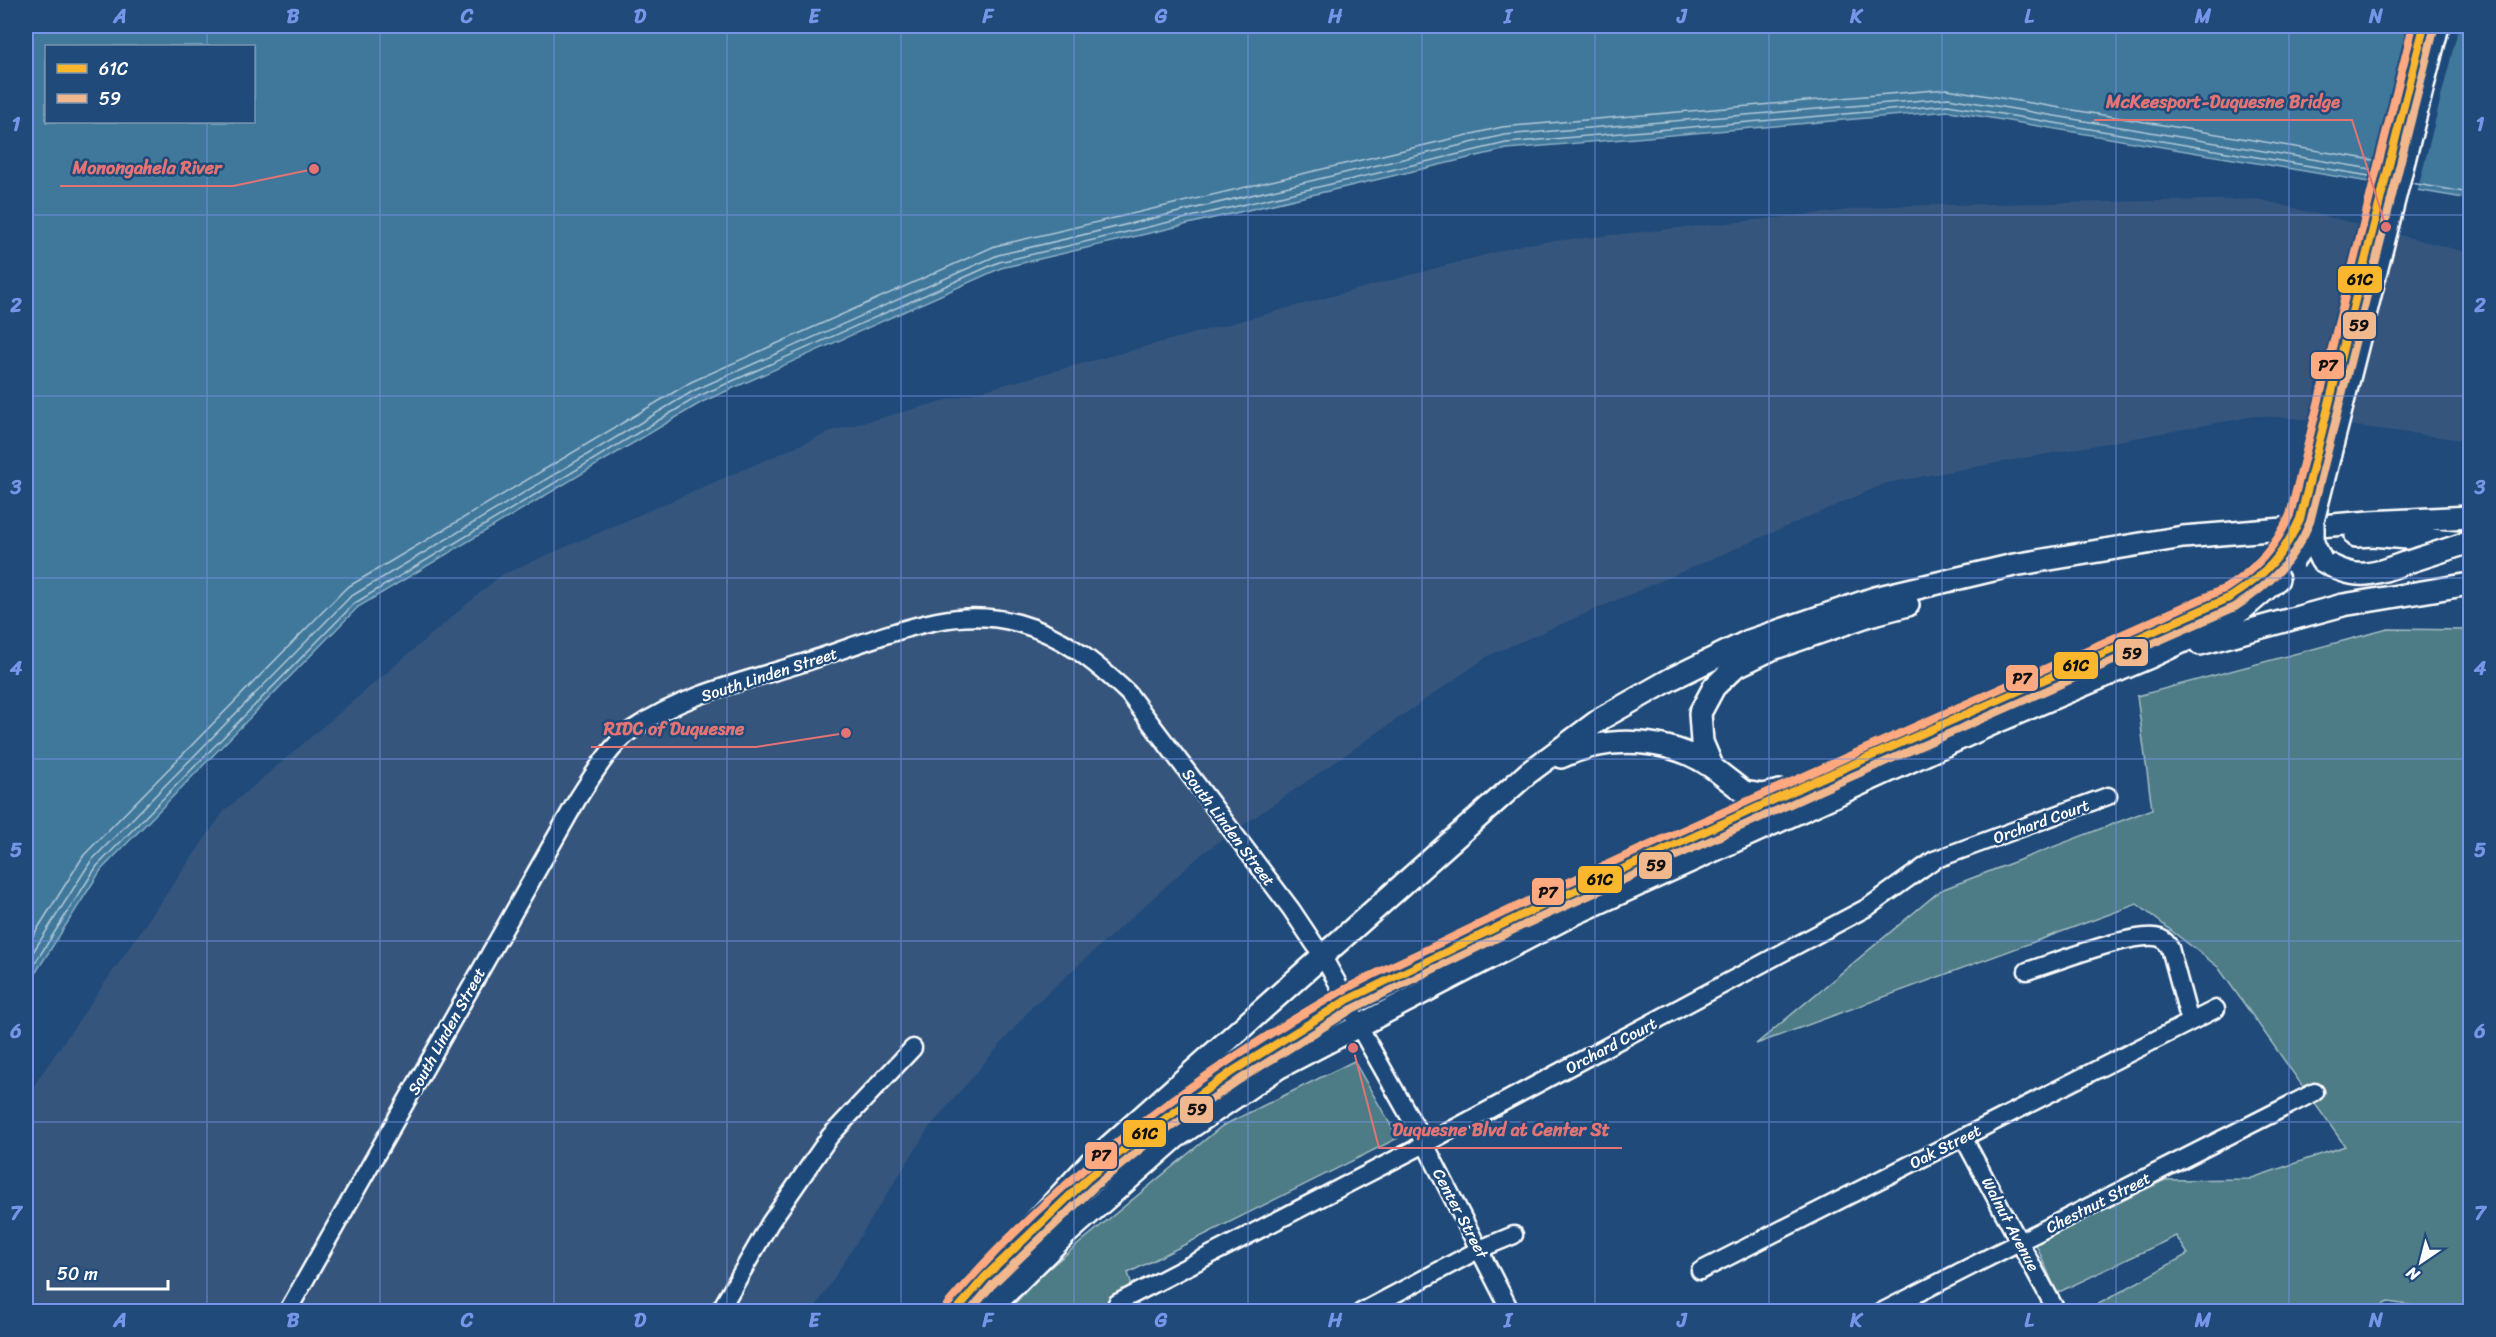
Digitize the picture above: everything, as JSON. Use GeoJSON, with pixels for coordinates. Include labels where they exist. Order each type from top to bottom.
{"type":"FeatureCollection","features":[{"type":"Feature","properties":{"kind":"main road"},"geometry":{"type":"LineString","coordinates":[[987,1311],[1065,1235],[1174,1138],[1278,1068],[1358,1024],[1580,911],[2001,720],[2150,657],[2216,626],[2271,587],[2286,560],[2300,519],[2424,26]]}},
{"type":"Feature","properties":{"kind":"main road"},"geometry":{"type":"LineString","coordinates":[[984,1278],[1087,1179],[1142,1135],[1233,1071],[1347,1000],[1520,916],[1802,787],[2231,597],[2286,560],[2304,544],[2313,521],[2438,26]]}},
{"type":"Feature","properties":{"kind":"main road"},"geometry":{"type":"LineString","coordinates":[[955,1311],[1089,1164],[1528,773],[1602,718],[1671,679],[1749,641],[1875,598],[2014,565],[2183,537],[2370,522],[2470,518]]}},
{"type":"Feature","properties":{"kind":"main road"},"geometry":{"type":"LineString","coordinates":[[2313,521],[2313,543],[2321,560],[2338,570],[2355,576],[2381,571],[2470,542]]}},
{"type":"Feature","properties":{"kind":"main road"},"geometry":{"type":"LineString","coordinates":[[1713,768],[1702,742],[1700,713],[1714,687],[1736,667],[1772,649],[1870,615],[1967,589],[2050,572],[2173,552],[2372,535],[2470,542]]}},
{"type":"Feature","properties":{"kind":"main road"},"geometry":{"type":"LineString","coordinates":[[2150,657],[2343,606],[2470,584]]}},
{"type":"Feature","properties":{"kind":"main road"},"geometry":{"type":"LineString","coordinates":[[1528,773],[1581,748],[1615,743],[1663,744],[1695,755],[1744,792],[1763,795],[1802,787]]}},
{"type":"Feature","properties":{"kind":"street","name":"South Linden Street"},"geometry":{"type":"LineString","coordinates":[[287,1311],[577,800],[603,759],[632,730],[680,703],[938,621],[978,617],[1017,622],[1055,636],[1097,663],[1128,693],[1291,909],[1323,957]]}},
{"type":"Feature","properties":{"kind":"street","name":"Orchard Court"},"geometry":{"type":"LineString","coordinates":[[1117,1303],[1425,1144],[1868,907],[1934,860],[2108,796]]}},
{"type":"Feature","properties":{"kind":"street"},"geometry":{"type":"LineString","coordinates":[[2027,971],[2118,943],[2134,939],[2159,938],[2170,948],[2190,1022]]}},
{"type":"Feature","properties":{"kind":"street","name":"Center Street"},"geometry":{"type":"LineString","coordinates":[[1323,957],[1425,1144],[1511,1311]]}},
{"type":"Feature","properties":{"kind":"street","name":"Oak Street"},"geometry":{"type":"LineString","coordinates":[[1700,1270],[2216,1009]]}},
{"type":"Feature","properties":{"kind":"street"},"geometry":{"type":"LineString","coordinates":[[719,1311],[770,1223],[830,1136],[913,1048]]}},
{"type":"Feature","properties":{"kind":"street","name":"Chestnut Street"},"geometry":{"type":"LineString","coordinates":[[1881,1311],[2315,1092]]}},
{"type":"Feature","properties":{"kind":"street","name":"Walnut Avenue"},"geometry":{"type":"LineString","coordinates":[[1963,1137],[2057,1311]]}},
{"type":"Feature","properties":{"kind":"street"},"geometry":{"type":"LineString","coordinates":[[1361,1311],[1480,1249],[1514,1235]]}},
{"type":"Feature","properties":{"kind":"shaded area"},"geometry":{"type":"Polygon","coordinates":[[[2258,199],[2470,253],[2470,441],[2294,418],[2255,416],[1887,483],[1490,655],[1203,853],[1033,1006],[929,1128],[813,1311],[26,1312],[26,1102],[38,1079],[224,811],[501,575],[832,431],[1525,244],[1889,206],[2258,199]]]}},
{"type":"Feature","properties":{"kind":"green space"},"geometry":{"type":"Polygon","coordinates":[[[2388,629],[2470,630],[2470,1311],[2448,1311],[2388,1302],[2368,1312],[2086,1311],[2188,1254],[2176,1236],[2057,1293],[2035,1242],[2165,1180],[2249,1179],[2345,1146],[2218,967],[2137,904],[1756,1044],[1941,890],[2152,809],[2137,696],[2388,629]]]}},
{"type":"Feature","properties":{"kind":"green space"},"geometry":{"type":"Polygon","coordinates":[[[1354,1061],[1398,1138],[1128,1273],[1140,1311],[1007,1312],[1042,1274],[1222,1126],[1354,1061]]]}},
{"type":"Feature","properties":{"kind":"water"},"geometry":{"type":"Polygon","coordinates":[[[26,26],[2470,26],[2470,199],[1949,111],[1507,149],[1001,268],[702,402],[358,607],[101,870],[26,988],[26,26]]]}},
{"type":"Feature","properties":{"kind":"pier"},"geometry":{"type":"Polygon","coordinates":[[[2414,26],[2459,26],[2417,193],[2374,186],[2414,26]]]}},
{"type":"Feature","properties":{"kind":"transit line","name":"P7"},"geometry":{"type":"LineString","coordinates":[[947,1305],[989,1258],[1034,1214],[1130,1132],[1233,1058],[1340,992],[1634,852],[2226,588],[2247,573],[2271,548],[2290,515],[2413,26]]}},
{"type":"Feature","properties":{"kind":"transit line","name":"61C"},"geometry":{"type":"LineString","coordinates":[[955,1312],[984,1278],[1087,1179],[1142,1135],[1233,1071],[1347,1000],[1520,916],[1815,781],[2231,597],[2254,581],[2280,554],[2300,519],[2424,26]]}},
{"type":"Feature","properties":{"kind":"transit line","name":"59"},"geometry":{"type":"LineString","coordinates":[[969,1312],[992,1285],[1094,1187],[1148,1143],[1239,1080],[1352,1009],[1524,925],[1819,791],[2235,607],[2259,590],[2288,560],[2304,536],[2310,522],[2434,29]]}},
{"type":"Feature","properties":{"kind":"place","name":"Monongahela River"},"geometry":{"type":"Point","coordinates":[314,169]}},
{"type":"Feature","properties":{"kind":"place","name":"McKeesport-Duquesne Bridge"},"geometry":{"type":"Point","coordinates":[2386,227]}},
{"type":"Feature","properties":{"kind":"place","name":"RIDC of Duquesne"},"geometry":{"type":"Point","coordinates":[846,733]}},
{"type":"Feature","properties":{"kind":"place","name":"Duquesne Blvd at Center St"},"geometry":{"type":"Point","coordinates":[1353,1048]}}]}
